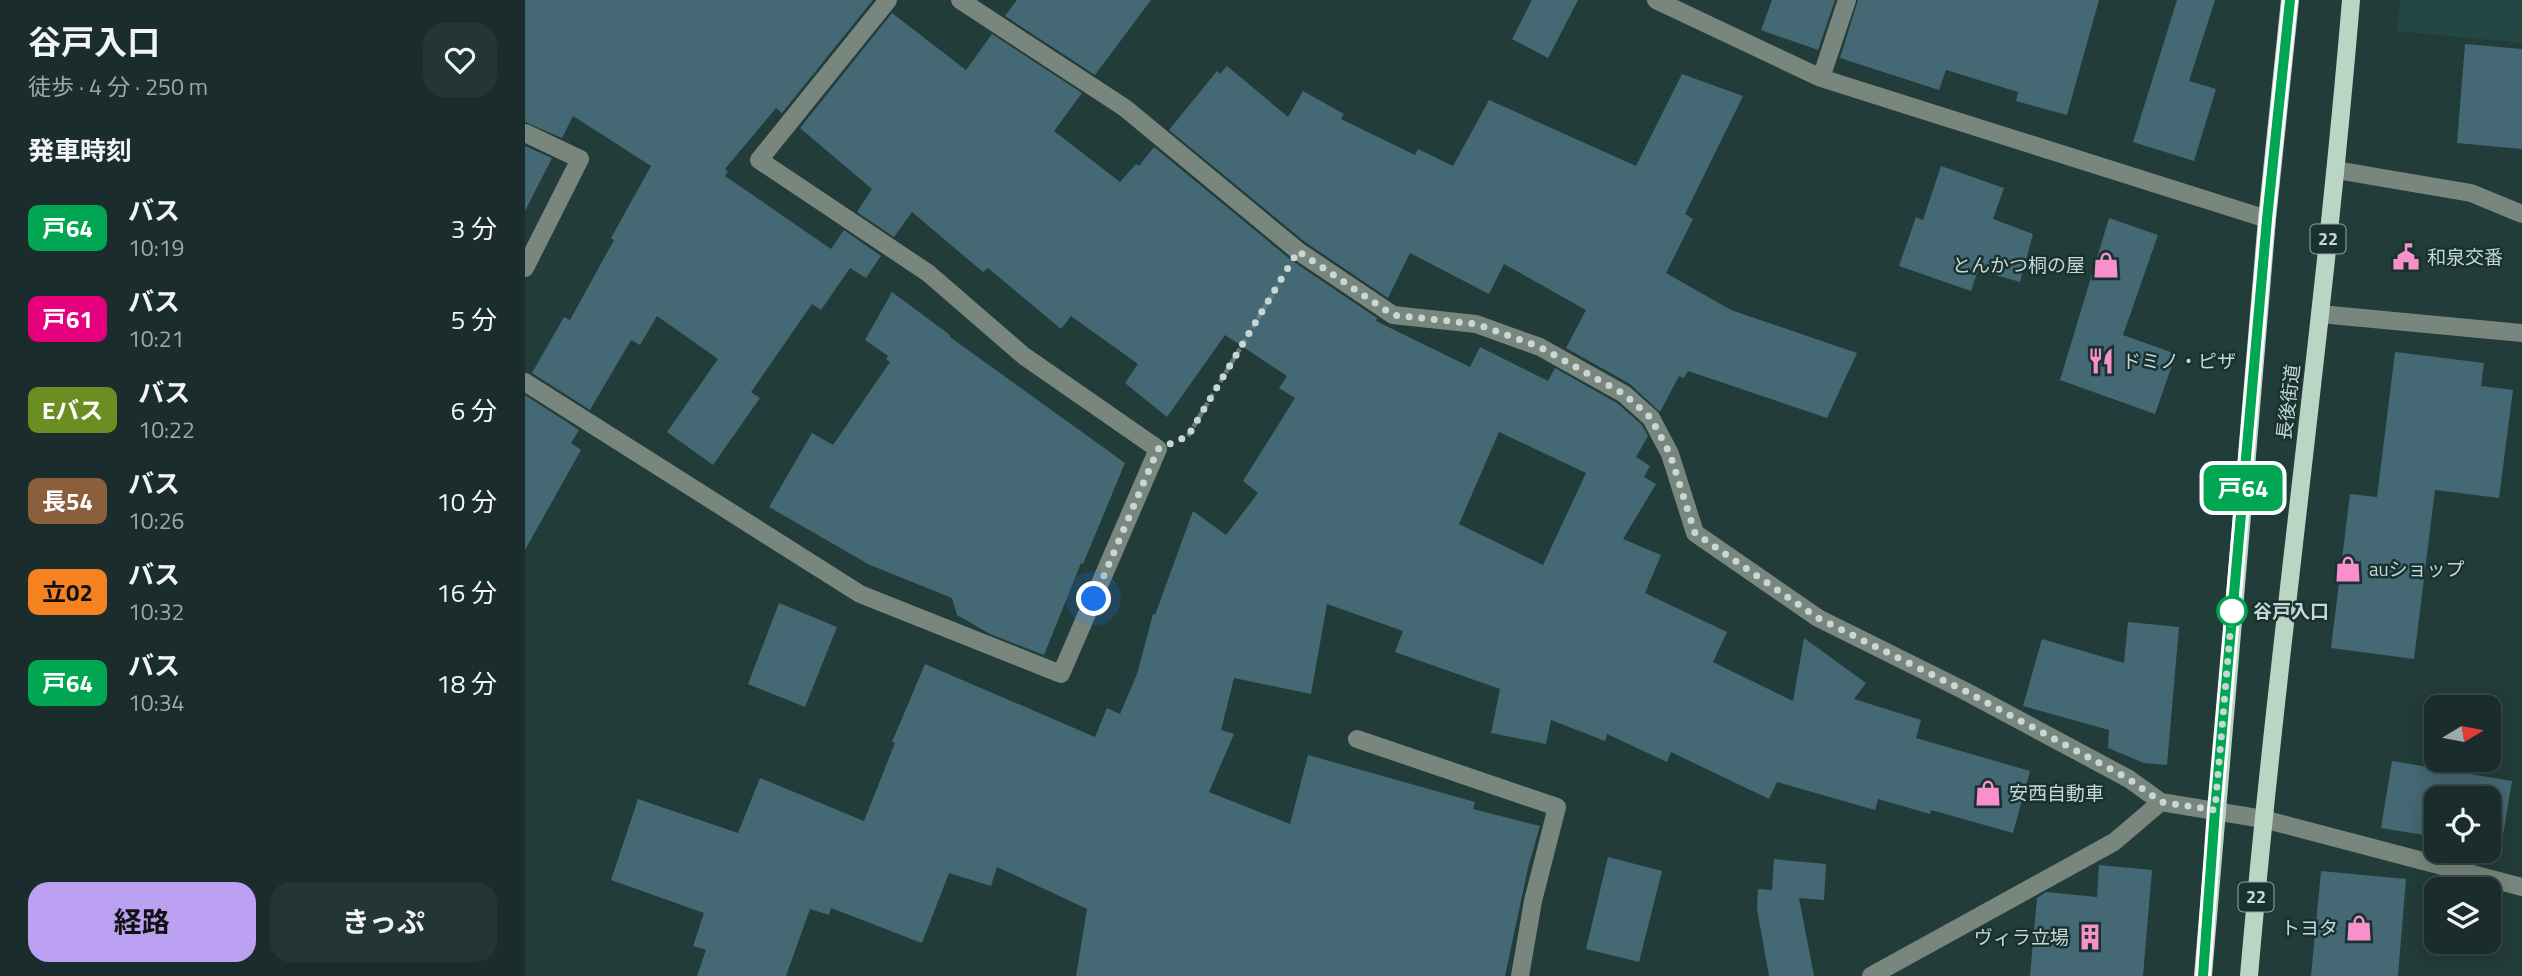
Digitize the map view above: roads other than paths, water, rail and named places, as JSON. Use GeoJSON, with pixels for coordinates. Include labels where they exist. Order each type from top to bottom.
{"type":"FeatureCollection","features":[{"type":"Feature","properties":{"kind":"main road","name":"長後街道"},"geometry":{"type":"LineString","coordinates":[[2203,976],[2267,219],[2290,0]]}},
{"type":"Feature","properties":{"kind":"main road","name":"長後街道"},"geometry":{"type":"LineString","coordinates":[[2249,976],[2263,819],[2336,170],[2351,0]]}},
{"type":"Feature","properties":{"kind":"street"},"geometry":{"type":"LineString","coordinates":[[525,382],[860,594],[1061,674],[1158,449],[1024,356],[928,274],[759,160],[888,0]]}},
{"type":"Feature","properties":{"kind":"street"},"geometry":{"type":"LineString","coordinates":[[960,0],[1125,108],[1298,251],[1393,315],[1476,324],[1540,347],[1624,394],[1651,418],[1670,454],[1695,533],[1818,618],[1965,691],[2129,779],[2161,802],[2263,819],[2522,887]]}},
{"type":"Feature","properties":{"kind":"street"},"geometry":{"type":"LineString","coordinates":[[1656,0],[1821,78],[2267,219]]}},
{"type":"Feature","properties":{"kind":"street"},"geometry":{"type":"LineString","coordinates":[[1821,78],[1847,0]]}},
{"type":"Feature","properties":{"kind":"street"},"geometry":{"type":"LineString","coordinates":[[525,133],[579,159],[525,268]]}},
{"type":"Feature","properties":{"kind":"street"},"geometry":{"type":"LineString","coordinates":[[2336,170],[2471,193],[2522,214]]}},
{"type":"Feature","properties":{"kind":"street"},"geometry":{"type":"LineString","coordinates":[[2320,314],[2522,333]]}},
{"type":"Feature","properties":{"kind":"street"},"geometry":{"type":"LineString","coordinates":[[1357,739],[1557,807],[1533,901],[1520,976]]}},
{"type":"Feature","properties":{"kind":"street"},"geometry":{"type":"LineString","coordinates":[[1871,976],[2114,842],[2161,802]]}},
{"type":"Feature","properties":{"kind":"place","name":"和泉交番"},"geometry":{"type":"Point","coordinates":[2406,257]}},
{"type":"Feature","properties":{"kind":"place","name":"とんかつ桐の屋"},"geometry":{"type":"Point","coordinates":[2106,265]}},
{"type":"Feature","properties":{"kind":"place","name":"ドミノ・ピザ"},"geometry":{"type":"Point","coordinates":[2101,361]}},
{"type":"Feature","properties":{"kind":"place","name":"auショップ"},"geometry":{"type":"Point","coordinates":[2348,569]}},
{"type":"Feature","properties":{"kind":"place","name":"谷戸入口"},"geometry":{"type":"Point","coordinates":[2232,611]}},
{"type":"Feature","properties":{"kind":"place","name":"安西自動車"},"geometry":{"type":"Point","coordinates":[1988,793]}},
{"type":"Feature","properties":{"kind":"place","name":"トヨタ"},"geometry":{"type":"Point","coordinates":[2359,928]}},
{"type":"Feature","properties":{"kind":"place","name":"ヴィラ立場"},"geometry":{"type":"Point","coordinates":[2090,937]}}]}
